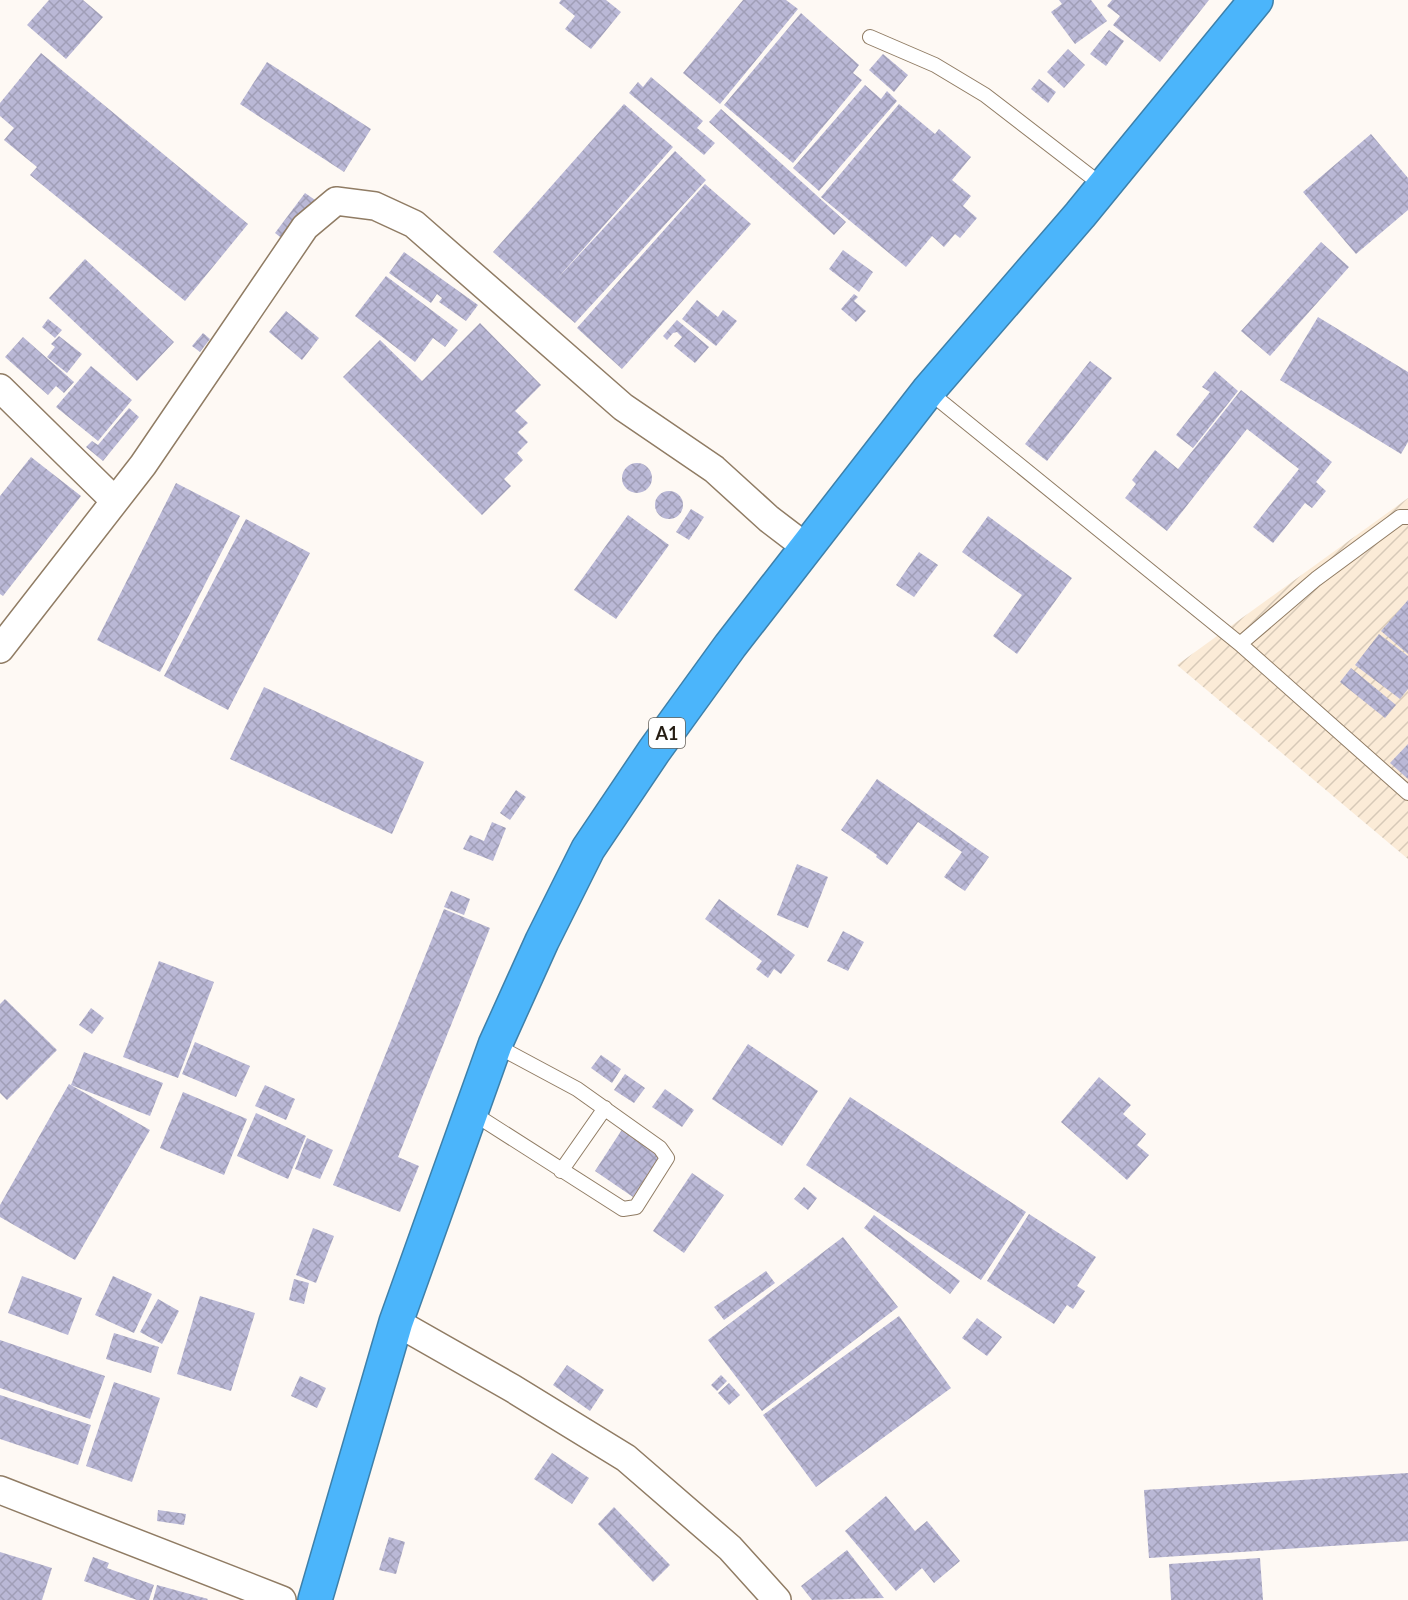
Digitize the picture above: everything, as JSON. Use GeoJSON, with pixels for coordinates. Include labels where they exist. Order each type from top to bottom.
{"type":"FeatureCollection","features":[{"type":"Feature","properties":{"kind":"highway","name":"A1"},"geometry":{"type":"LineString","coordinates":[[315,1600],[396,1323],[495,1045],[588,849],[668,731],[927,391],[1103,186],[1256,0]]}},
{"type":"Feature","properties":{"kind":"street"},"geometry":{"type":"LineString","coordinates":[[0,649],[143,465],[305,227],[336,201],[375,206],[414,224],[623,407],[714,469],[769,519],[807,548]]}},
{"type":"Feature","properties":{"kind":"street"},"geometry":{"type":"LineString","coordinates":[[0,388],[114,500]]}},
{"type":"Feature","properties":{"kind":"street"},"geometry":{"type":"LineString","coordinates":[[396,1323],[513,1388],[626,1458],[730,1548],[777,1600]]}},
{"type":"Feature","properties":{"kind":"street"},"geometry":{"type":"LineString","coordinates":[[0,1490],[282,1600]]}},
{"type":"Feature","properties":{"kind":"lane"},"geometry":{"type":"LineString","coordinates":[[870,37],[935,65],[985,95],[1103,186]]}},
{"type":"Feature","properties":{"kind":"lane"},"geometry":{"type":"LineString","coordinates":[[927,391],[1240,644],[1408,793]]}},
{"type":"Feature","properties":{"kind":"lane"},"geometry":{"type":"LineString","coordinates":[[1240,644],[1316,579],[1400,517],[1408,517]]}},
{"type":"Feature","properties":{"kind":"lane"},"geometry":{"type":"LineString","coordinates":[[471,1112],[614,1205],[626,1209],[636,1207],[666,1155],[660,1148],[577,1089],[495,1045]]}},
{"type":"Feature","properties":{"kind":"lane"},"geometry":{"type":"LineString","coordinates":[[561,1170],[605,1108]]}},
{"type":"Feature","properties":{"kind":"shaded area"},"geometry":{"type":"Polygon","coordinates":[[[1408,498],[1408,859],[1177,665],[1408,498]]]}},
{"type":"Feature","properties":{"kind":"building"},"geometry":{"type":"Polygon","coordinates":[[[49,0],[83,0],[103,17],[66,59],[27,25],[49,0]]]}},
{"type":"Feature","properties":{"kind":"building"},"geometry":{"type":"Polygon","coordinates":[[[561,0],[606,0],[621,12],[591,49],[565,29],[575,16],[559,3],[561,0]]]}},
{"type":"Feature","properties":{"kind":"building"},"geometry":{"type":"Polygon","coordinates":[[[743,0],[786,0],[798,9],[720,104],[683,73],[743,0]]]}},
{"type":"Feature","properties":{"kind":"building"},"geometry":{"type":"Polygon","coordinates":[[[1059,0],[1091,0],[1107,21],[1075,44],[1051,12],[1062,4],[1059,0]]]}},
{"type":"Feature","properties":{"kind":"building"},"geometry":{"type":"Polygon","coordinates":[[[1112,0],[1209,0],[1160,62],[1113,25],[1120,16],[1107,6],[1112,0]]]}},
{"type":"Feature","properties":{"kind":"building"},"geometry":{"type":"Polygon","coordinates":[[[801,13],[859,65],[853,73],[862,80],[793,163],[724,105],[801,13]]]}},
{"type":"Feature","properties":{"kind":"building"},"geometry":{"type":"Polygon","coordinates":[[[1109,30],[1124,41],[1106,66],[1090,54],[1109,30]]]}},
{"type":"Feature","properties":{"kind":"building"},"geometry":{"type":"Polygon","coordinates":[[[1068,49],[1085,65],[1064,88],[1047,72],[1068,49]]]}},
{"type":"Feature","properties":{"kind":"building"},"geometry":{"type":"Polygon","coordinates":[[[41,53],[248,224],[185,301],[30,175],[37,167],[4,140],[14,128],[0,116],[0,103],[41,53]]]}},
{"type":"Feature","properties":{"kind":"building"},"geometry":{"type":"Polygon","coordinates":[[[883,54],[908,75],[894,92],[869,70],[883,54]]]}},
{"type":"Feature","properties":{"kind":"building"},"geometry":{"type":"Polygon","coordinates":[[[267,62],[371,129],[344,172],[240,104],[267,62]]]}},
{"type":"Feature","properties":{"kind":"building"},"geometry":{"type":"Polygon","coordinates":[[[651,77],[703,121],[697,128],[715,143],[704,155],[629,93],[638,82],[643,87],[651,77]]]}},
{"type":"Feature","properties":{"kind":"building"},"geometry":{"type":"Polygon","coordinates":[[[1039,79],[1056,92],[1048,103],[1031,89],[1039,79]]]}},
{"type":"Feature","properties":{"kind":"building"},"geometry":{"type":"Polygon","coordinates":[[[865,85],[881,99],[887,91],[897,101],[819,191],[793,168],[865,85]]]}},
{"type":"Feature","properties":{"kind":"building"},"geometry":{"type":"Polygon","coordinates":[[[624,104],[673,147],[556,280],[675,151],[706,180],[575,323],[493,252],[624,104]]]}},
{"type":"Feature","properties":{"kind":"building"},"geometry":{"type":"Polygon","coordinates":[[[899,104],[935,134],[939,129],[971,157],[952,180],[971,196],[963,206],[977,218],[960,238],[955,234],[944,247],[932,236],[906,267],[821,197],[899,104]]]}},
{"type":"Feature","properties":{"kind":"building"},"geometry":{"type":"Polygon","coordinates":[[[721,109],[846,222],[834,235],[709,122],[721,109]]]}},
{"type":"Feature","properties":{"kind":"building"},"geometry":{"type":"Polygon","coordinates":[[[1371,134],[1408,178],[1408,210],[1356,254],[1303,192],[1371,134]]]}},
{"type":"Feature","properties":{"kind":"building"},"geometry":{"type":"Polygon","coordinates":[[[705,184],[751,224],[622,369],[577,328],[705,184]]]}},
{"type":"Feature","properties":{"kind":"building"},"geometry":{"type":"Polygon","coordinates":[[[305,193],[318,202],[287,242],[275,233],[305,193]]]}},
{"type":"Feature","properties":{"kind":"building"},"geometry":{"type":"Polygon","coordinates":[[[1321,242],[1349,267],[1270,356],[1241,331],[1321,242]]]}},
{"type":"Feature","properties":{"kind":"building"},"geometry":{"type":"Polygon","coordinates":[[[843,250],[873,272],[859,292],[829,269],[843,250]]]}},
{"type":"Feature","properties":{"kind":"building"},"geometry":{"type":"Polygon","coordinates":[[[404,252],[478,305],[466,321],[439,302],[442,298],[437,294],[431,303],[389,273],[404,252]]]}},
{"type":"Feature","properties":{"kind":"building"},"geometry":{"type":"Polygon","coordinates":[[[85,259],[174,342],[137,381],[49,298],[85,259]]]}},
{"type":"Feature","properties":{"kind":"building"},"geometry":{"type":"Polygon","coordinates":[[[386,276],[458,330],[445,347],[433,338],[415,362],[355,316],[386,276]]]}},
{"type":"Feature","properties":{"kind":"building"},"geometry":{"type":"Polygon","coordinates":[[[854,294],[858,297],[854,301],[866,311],[856,322],[841,309],[854,294]]]}},
{"type":"Feature","properties":{"kind":"building"},"geometry":{"type":"Polygon","coordinates":[[[697,300],[718,317],[723,310],[737,321],[716,346],[682,319],[697,300]]]}},
{"type":"Feature","properties":{"kind":"building"},"geometry":{"type":"Polygon","coordinates":[[[286,311],[319,338],[302,360],[269,332],[286,311]]]}},
{"type":"Feature","properties":{"kind":"building"},"geometry":{"type":"Polygon","coordinates":[[[1318,317],[1408,372],[1408,442],[1401,454],[1280,380],[1318,317]]]}},
{"type":"Feature","properties":{"kind":"building"},"geometry":{"type":"Polygon","coordinates":[[[48,319],[62,330],[55,338],[42,327],[48,319]]]}},
{"type":"Feature","properties":{"kind":"building"},"geometry":{"type":"Polygon","coordinates":[[[677,320],[709,347],[695,363],[674,346],[682,337],[677,332],[667,340],[663,336],[677,320]]]}},
{"type":"Feature","properties":{"kind":"building"},"geometry":{"type":"Polygon","coordinates":[[[480,323],[541,385],[515,411],[528,423],[518,432],[528,442],[517,453],[523,460],[504,479],[511,486],[482,515],[343,377],[380,340],[422,381],[480,323]]]}},
{"type":"Feature","properties":{"kind":"building"},"geometry":{"type":"Polygon","coordinates":[[[203,333],[210,339],[200,352],[192,346],[203,333]]]}},
{"type":"Feature","properties":{"kind":"building"},"geometry":{"type":"Polygon","coordinates":[[[59,336],[82,354],[67,373],[47,357],[55,347],[51,344],[59,336]]]}},
{"type":"Feature","properties":{"kind":"building"},"geometry":{"type":"Polygon","coordinates":[[[23,337],[74,382],[64,393],[56,386],[48,395],[5,357],[23,337]]]}},
{"type":"Feature","properties":{"kind":"building"},"geometry":{"type":"Polygon","coordinates":[[[1090,361],[1112,378],[1047,461],[1025,444],[1090,361]]]}},
{"type":"Feature","properties":{"kind":"building"},"geometry":{"type":"Polygon","coordinates":[[[91,366],[132,400],[98,441],[56,407],[91,366]]]}},
{"type":"Feature","properties":{"kind":"building"},"geometry":{"type":"Polygon","coordinates":[[[1215,371],[1238,391],[1193,448],[1176,435],[1210,392],[1202,387],[1215,371]]]}},
{"type":"Feature","properties":{"kind":"building"},"geometry":{"type":"Polygon","coordinates":[[[1241,390],[1332,462],[1316,482],[1326,491],[1312,508],[1305,503],[1273,543],[1253,527],[1299,469],[1247,429],[1167,531],[1125,498],[1136,484],[1132,480],[1155,450],[1178,469],[1241,390]]]}},
{"type":"Feature","properties":{"kind":"building"},"geometry":{"type":"Polygon","coordinates":[[[129,408],[139,417],[103,461],[86,447],[92,441],[98,445],[129,408]]]}},
{"type":"Feature","properties":{"kind":"building"},"geometry":{"type":"Polygon","coordinates":[[[31,457],[81,496],[3,596],[0,594],[0,496],[31,457]]]}},
{"type":"Feature","properties":{"kind":"building"},"geometry":{"type":"Polygon","coordinates":[[[637,463],[648,467],[652,478],[648,489],[637,493],[626,489],[622,478],[626,467],[637,463]]]}},
{"type":"Feature","properties":{"kind":"building"},"geometry":{"type":"Polygon","coordinates":[[[176,483],[240,516],[160,672],[97,640],[176,483]]]}},
{"type":"Feature","properties":{"kind":"building"},"geometry":{"type":"Polygon","coordinates":[[[669,491],[679,495],[683,505],[679,515],[669,519],[659,515],[655,505],[659,495],[669,491]]]}},
{"type":"Feature","properties":{"kind":"building"},"geometry":{"type":"Polygon","coordinates":[[[691,509],[704,517],[689,540],[676,532],[691,509]]]}},
{"type":"Feature","properties":{"kind":"building"},"geometry":{"type":"Polygon","coordinates":[[[628,515],[669,545],[616,619],[574,590],[628,515]]]}},
{"type":"Feature","properties":{"kind":"building"},"geometry":{"type":"Polygon","coordinates":[[[988,516],[1072,578],[1017,654],[993,636],[1022,595],[962,552],[988,516]]]}},
{"type":"Feature","properties":{"kind":"building"},"geometry":{"type":"Polygon","coordinates":[[[246,519],[310,553],[228,710],[164,676],[246,519]]]}},
{"type":"Feature","properties":{"kind":"building"},"geometry":{"type":"Polygon","coordinates":[[[919,552],[938,565],[914,597],[896,585],[919,552]]]}},
{"type":"Feature","properties":{"kind":"building"},"geometry":{"type":"Polygon","coordinates":[[[1408,600],[1408,654],[1381,631],[1408,600]]]}},
{"type":"Feature","properties":{"kind":"building"},"geometry":{"type":"Polygon","coordinates":[[[1379,634],[1408,656],[1408,689],[1400,699],[1355,665],[1379,634]]]}},
{"type":"Feature","properties":{"kind":"building"},"geometry":{"type":"Polygon","coordinates":[[[1351,668],[1396,705],[1385,718],[1340,682],[1351,668]]]}},
{"type":"Feature","properties":{"kind":"building"},"geometry":{"type":"Polygon","coordinates":[[[264,687],[424,762],[392,834],[230,759],[264,687]]]}},
{"type":"Feature","properties":{"kind":"building"},"geometry":{"type":"Polygon","coordinates":[[[1408,744],[1408,779],[1390,763],[1408,744]]]}},
{"type":"Feature","properties":{"kind":"building"},"geometry":{"type":"Polygon","coordinates":[[[877,779],[989,857],[965,891],[944,877],[962,852],[918,822],[887,865],[876,857],[877,855],[841,830],[877,779]]]}},
{"type":"Feature","properties":{"kind":"building"},"geometry":{"type":"Polygon","coordinates":[[[516,790],[526,797],[510,820],[500,813],[516,790]]]}},
{"type":"Feature","properties":{"kind":"building"},"geometry":{"type":"Polygon","coordinates":[[[492,822],[506,828],[493,861],[463,849],[470,835],[484,841],[492,822]]]}},
{"type":"Feature","properties":{"kind":"building"},"geometry":{"type":"Polygon","coordinates":[[[797,864],[828,877],[808,928],[777,915],[797,864]]]}},
{"type":"Feature","properties":{"kind":"building"},"geometry":{"type":"Polygon","coordinates":[[[451,891],[470,899],[464,915],[444,907],[451,891]]]}},
{"type":"Feature","properties":{"kind":"building"},"geometry":{"type":"Polygon","coordinates":[[[719,899],[795,955],[781,974],[774,969],[768,978],[756,969],[762,961],[705,919],[719,899]]]}},
{"type":"Feature","properties":{"kind":"building"},"geometry":{"type":"Polygon","coordinates":[[[444,909],[490,928],[398,1157],[419,1166],[400,1212],[333,1185],[444,909]]]}},
{"type":"Feature","properties":{"kind":"building"},"geometry":{"type":"Polygon","coordinates":[[[843,931],[864,942],[848,971],[827,961],[843,931]]]}},
{"type":"Feature","properties":{"kind":"building"},"geometry":{"type":"Polygon","coordinates":[[[159,961],[214,982],[178,1078],[123,1057],[159,961]]]}},
{"type":"Feature","properties":{"kind":"building"},"geometry":{"type":"Polygon","coordinates":[[[5,999],[57,1050],[7,1100],[0,1093],[0,1004],[5,999]]]}},
{"type":"Feature","properties":{"kind":"building"},"geometry":{"type":"Polygon","coordinates":[[[91,1008],[104,1018],[92,1034],[79,1025],[91,1008]]]}},
{"type":"Feature","properties":{"kind":"building"},"geometry":{"type":"Polygon","coordinates":[[[195,1042],[250,1066],[236,1097],[182,1074],[195,1042]]]}},
{"type":"Feature","properties":{"kind":"building"},"geometry":{"type":"Polygon","coordinates":[[[748,1044],[818,1091],[782,1146],[712,1099],[748,1044]]]}},
{"type":"Feature","properties":{"kind":"building"},"geometry":{"type":"Polygon","coordinates":[[[84,1052],[163,1083],[150,1116],[71,1085],[84,1052]]]}},
{"type":"Feature","properties":{"kind":"building"},"geometry":{"type":"Polygon","coordinates":[[[601,1055],[621,1069],[612,1083],[591,1068],[601,1055]]]}},
{"type":"Feature","properties":{"kind":"building"},"geometry":{"type":"Polygon","coordinates":[[[625,1074],[645,1088],[634,1103],[614,1090],[625,1074]]]}},
{"type":"Feature","properties":{"kind":"building"},"geometry":{"type":"Polygon","coordinates":[[[1099,1077],[1131,1105],[1123,1114],[1146,1134],[1137,1145],[1149,1155],[1127,1180],[1061,1122],[1099,1077]]]}},
{"type":"Feature","properties":{"kind":"building"},"geometry":{"type":"Polygon","coordinates":[[[69,1084],[150,1130],[75,1260],[0,1217],[0,1205],[69,1084]]]}},
{"type":"Feature","properties":{"kind":"building"},"geometry":{"type":"Polygon","coordinates":[[[265,1085],[295,1099],[286,1120],[255,1106],[265,1085]]]}},
{"type":"Feature","properties":{"kind":"building"},"geometry":{"type":"Polygon","coordinates":[[[665,1089],[694,1110],[682,1127],[652,1107],[665,1089]]]}},
{"type":"Feature","properties":{"kind":"building"},"geometry":{"type":"Polygon","coordinates":[[[183,1092],[247,1119],[224,1175],[160,1148],[183,1092]]]}},
{"type":"Feature","properties":{"kind":"building"},"geometry":{"type":"Polygon","coordinates":[[[850,1097],[1026,1212],[981,1280],[806,1165],[850,1097]]]}},
{"type":"Feature","properties":{"kind":"building"},"geometry":{"type":"Polygon","coordinates":[[[256,1113],[306,1136],[288,1179],[237,1156],[256,1113]]]}},
{"type":"Feature","properties":{"kind":"building"},"geometry":{"type":"Polygon","coordinates":[[[623,1128],[661,1154],[633,1197],[595,1171],[623,1128]]]}},
{"type":"Feature","properties":{"kind":"building"},"geometry":{"type":"Polygon","coordinates":[[[307,1138],[333,1150],[320,1179],[295,1169],[307,1138]]]}},
{"type":"Feature","properties":{"kind":"building"},"geometry":{"type":"Polygon","coordinates":[[[692,1173],[724,1195],[684,1253],[653,1231],[692,1173]]]}},
{"type":"Feature","properties":{"kind":"building"},"geometry":{"type":"Polygon","coordinates":[[[804,1187],[817,1198],[808,1210],[794,1199],[804,1187]]]}},
{"type":"Feature","properties":{"kind":"building"},"geometry":{"type":"Polygon","coordinates":[[[1029,1214],[1096,1257],[1077,1286],[1085,1291],[1073,1309],[1067,1305],[1054,1324],[987,1281],[1029,1214]]]}},
{"type":"Feature","properties":{"kind":"building"},"geometry":{"type":"Polygon","coordinates":[[[874,1215],[960,1281],[950,1294],[864,1228],[874,1215]]]}},
{"type":"Feature","properties":{"kind":"building"},"geometry":{"type":"Polygon","coordinates":[[[313,1228],[334,1236],[316,1283],[296,1275],[313,1228]]]}},
{"type":"Feature","properties":{"kind":"building"},"geometry":{"type":"Polygon","coordinates":[[[843,1237],[898,1307],[762,1411],[708,1340],[843,1237]]]}},
{"type":"Feature","properties":{"kind":"building"},"geometry":{"type":"Polygon","coordinates":[[[766,1271],[775,1283],[724,1320],[714,1307],[766,1271]]]}},
{"type":"Feature","properties":{"kind":"building"},"geometry":{"type":"Polygon","coordinates":[[[22,1276],[82,1298],[68,1335],[8,1313],[22,1276]]]}},
{"type":"Feature","properties":{"kind":"building"},"geometry":{"type":"Polygon","coordinates":[[[113,1276],[152,1294],[134,1333],[95,1315],[113,1276]]]}},
{"type":"Feature","properties":{"kind":"building"},"geometry":{"type":"Polygon","coordinates":[[[294,1279],[309,1283],[304,1304],[289,1300],[294,1279]]]}},
{"type":"Feature","properties":{"kind":"building"},"geometry":{"type":"Polygon","coordinates":[[[200,1296],[255,1313],[231,1391],[177,1374],[200,1296]]]}},
{"type":"Feature","properties":{"kind":"building"},"geometry":{"type":"Polygon","coordinates":[[[158,1299],[179,1311],[162,1344],[140,1332],[158,1299]]]}},
{"type":"Feature","properties":{"kind":"building"},"geometry":{"type":"Polygon","coordinates":[[[899,1316],[951,1388],[816,1487],[763,1415],[899,1316]]]}},
{"type":"Feature","properties":{"kind":"building"},"geometry":{"type":"Polygon","coordinates":[[[977,1318],[1002,1337],[987,1356],[962,1338],[977,1318]]]}},
{"type":"Feature","properties":{"kind":"building"},"geometry":{"type":"Polygon","coordinates":[[[114,1333],[159,1347],[151,1373],[106,1359],[114,1333]]]}},
{"type":"Feature","properties":{"kind":"building"},"geometry":{"type":"Polygon","coordinates":[[[0,1340],[105,1376],[90,1419],[0,1388],[0,1340]]]}},
{"type":"Feature","properties":{"kind":"building"},"geometry":{"type":"Polygon","coordinates":[[[567,1365],[604,1390],[590,1411],[553,1385],[567,1365]]]}},
{"type":"Feature","properties":{"kind":"building"},"geometry":{"type":"Polygon","coordinates":[[[721,1375],[727,1381],[717,1391],[711,1385],[721,1375]]]}},
{"type":"Feature","properties":{"kind":"building"},"geometry":{"type":"Polygon","coordinates":[[[300,1376],[326,1388],[317,1408],[291,1396],[300,1376]]]}},
{"type":"Feature","properties":{"kind":"building"},"geometry":{"type":"Polygon","coordinates":[[[114,1382],[160,1398],[132,1482],[86,1466],[114,1382]]]}},
{"type":"Feature","properties":{"kind":"building"},"geometry":{"type":"Polygon","coordinates":[[[729,1383],[740,1395],[729,1405],[718,1393],[729,1383]]]}},
{"type":"Feature","properties":{"kind":"building"},"geometry":{"type":"Polygon","coordinates":[[[0,1395],[91,1425],[78,1465],[0,1439],[0,1395]]]}},
{"type":"Feature","properties":{"kind":"building"},"geometry":{"type":"Polygon","coordinates":[[[552,1453],[589,1478],[572,1504],[534,1479],[552,1453]]]}},
{"type":"Feature","properties":{"kind":"building"},"geometry":{"type":"Polygon","coordinates":[[[1408,1473],[1408,1541],[1149,1558],[1144,1490],[1408,1473]]]}},
{"type":"Feature","properties":{"kind":"building"},"geometry":{"type":"Polygon","coordinates":[[[886,1496],[915,1531],[927,1521],[960,1561],[934,1583],[922,1568],[896,1591],[845,1531],[886,1496]]]}},
{"type":"Feature","properties":{"kind":"building"},"geometry":{"type":"Polygon","coordinates":[[[614,1507],[670,1565],[653,1582],[598,1524],[614,1507]]]}},
{"type":"Feature","properties":{"kind":"building"},"geometry":{"type":"Polygon","coordinates":[[[158,1510],[186,1514],[184,1525],[157,1521],[158,1510]]]}},
{"type":"Feature","properties":{"kind":"building"},"geometry":{"type":"Polygon","coordinates":[[[389,1537],[405,1542],[396,1574],[379,1570],[389,1537]]]}},
{"type":"Feature","properties":{"kind":"building"},"geometry":{"type":"Polygon","coordinates":[[[847,1550],[884,1598],[812,1600],[801,1586],[847,1550]]]}},
{"type":"Feature","properties":{"kind":"building"},"geometry":{"type":"Polygon","coordinates":[[[0,1552],[52,1568],[42,1600],[0,1600],[0,1552]]]}},
{"type":"Feature","properties":{"kind":"building"},"geometry":{"type":"Polygon","coordinates":[[[93,1557],[109,1563],[107,1568],[154,1585],[149,1600],[137,1600],[84,1581],[93,1557]]]}},
{"type":"Feature","properties":{"kind":"building"},"geometry":{"type":"Polygon","coordinates":[[[1260,1558],[1263,1600],[1171,1600],[1169,1564],[1260,1558]]]}},
{"type":"Feature","properties":{"kind":"building"},"geometry":{"type":"Polygon","coordinates":[[[157,1585],[208,1599],[153,1600],[157,1585]]]}}]}
